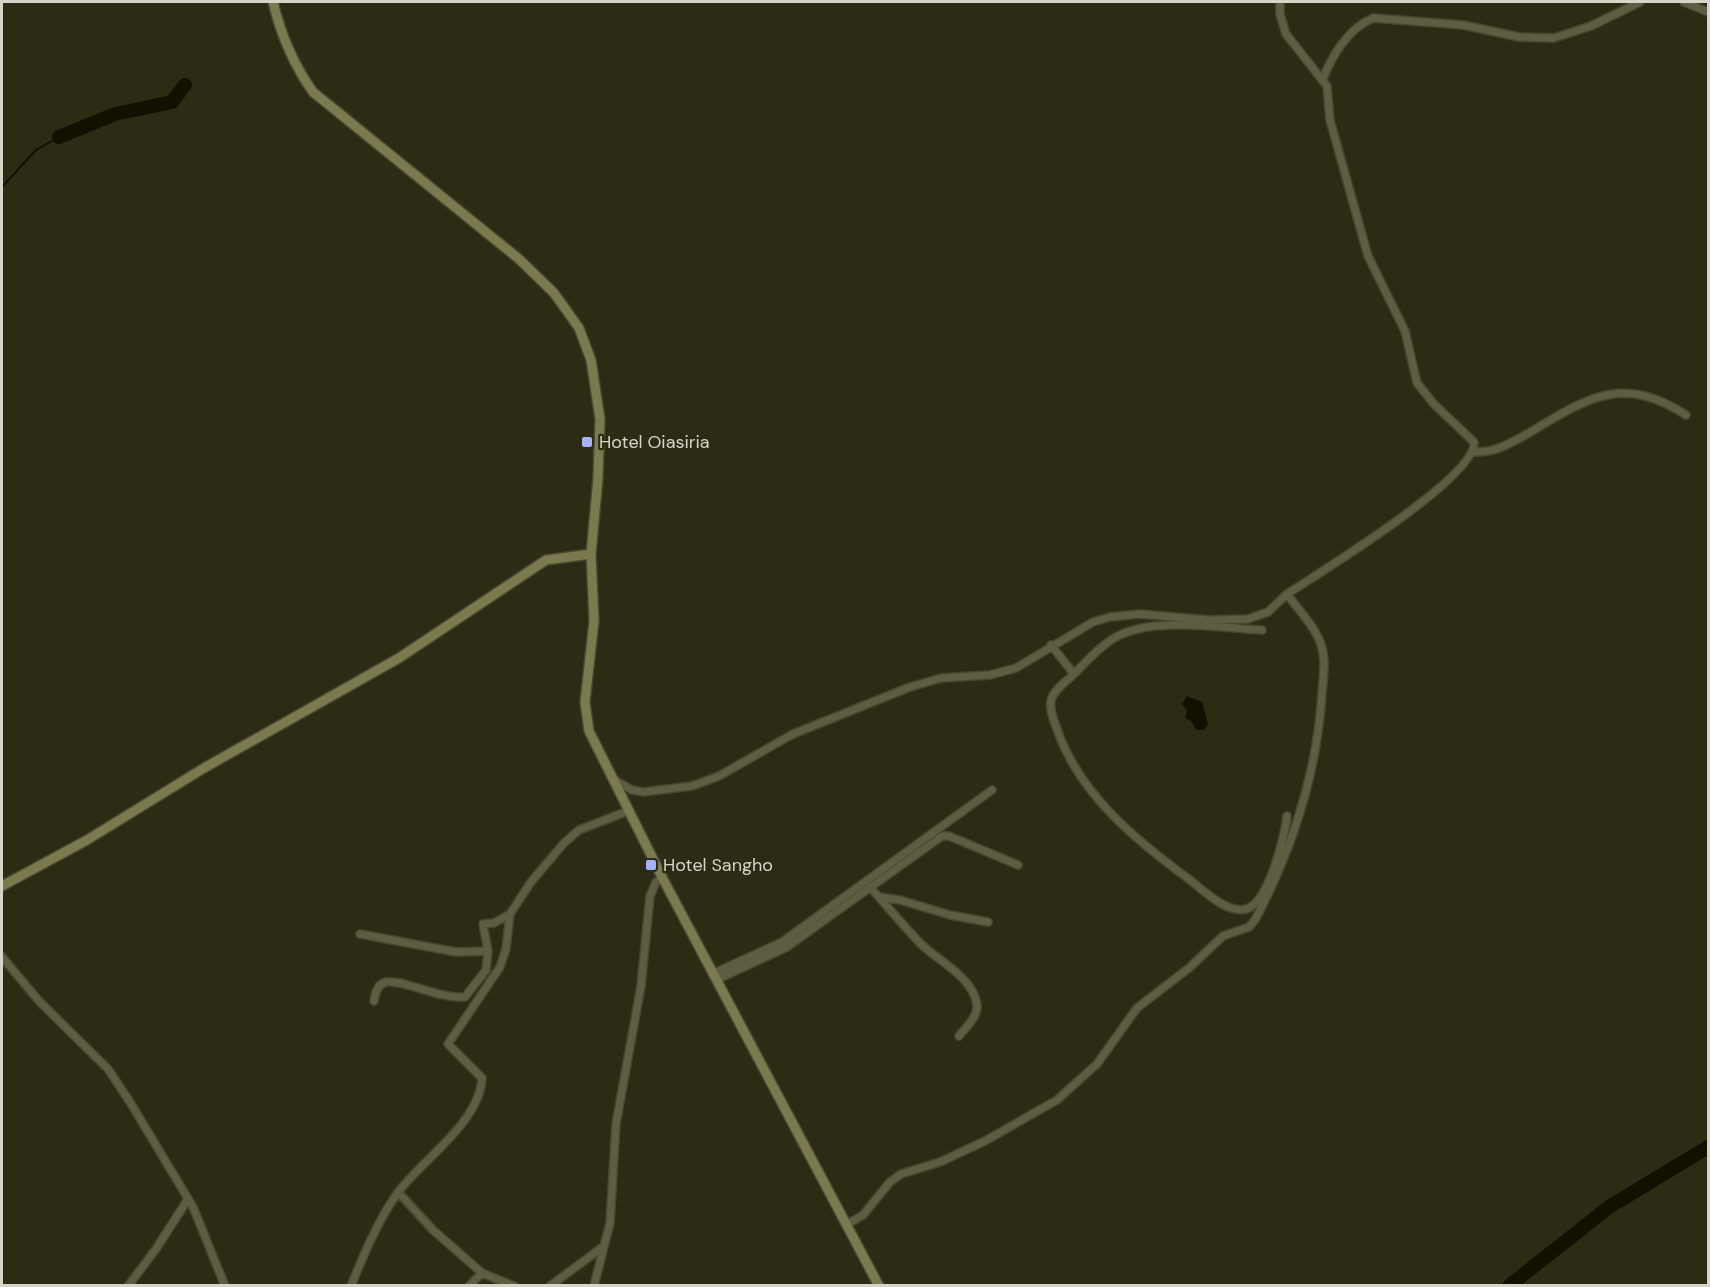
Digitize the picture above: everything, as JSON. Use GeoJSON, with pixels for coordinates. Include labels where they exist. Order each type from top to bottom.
{"type":"FeatureCollection","features":[{"type":"Feature","properties":{"kind":"street"},"geometry":{"type":"LineString","coordinates":[[273,2],[287,49],[298,71],[313,92],[519,259],[554,293],[579,328],[591,360],[600,419],[599,468],[591,554],[594,621],[585,702],[589,731],[714,977],[879,1286]]}},
{"type":"Feature","properties":{"kind":"street"},"geometry":{"type":"LineString","coordinates":[[613,779],[632,790],[643,792],[704,782],[793,734],[928,681],[1004,672],[1029,661],[1051,645],[1093,622],[1126,615],[1209,620],[1257,617],[1268,612],[1287,594],[1420,505],[1472,452],[1474,442],[1424,393],[1413,375],[1405,331],[1368,256],[1332,129],[1329,93],[1323,79],[1286,34],[1280,14],[1280,2]]}},
{"type":"Feature","properties":{"kind":"street"},"geometry":{"type":"LineString","coordinates":[[1323,79],[1340,46],[1373,18],[1463,25],[1519,37],[1554,39],[1592,26],[1640,2]]}},
{"type":"Feature","properties":{"kind":"street"},"geometry":{"type":"LineString","coordinates":[[1684,2],[1708,12]]}},
{"type":"Feature","properties":{"kind":"street"},"geometry":{"type":"LineString","coordinates":[[1472,452],[1498,451],[1558,415],[1611,393],[1639,394],[1673,407],[1686,415]]}},
{"type":"Feature","properties":{"kind":"street"},"geometry":{"type":"LineString","coordinates":[[2,886],[87,840],[204,768],[399,658],[546,560],[591,554]]}},
{"type":"Feature","properties":{"kind":"street"},"geometry":{"type":"LineString","coordinates":[[846,1225],[863,1215],[890,1182],[901,1174],[940,1162],[1009,1129],[1057,1100],[1097,1064],[1137,1008],[1188,968],[1223,936],[1249,927],[1255,920],[1282,863],[1298,820],[1320,720],[1324,664],[1322,645],[1287,594]]}},
{"type":"Feature","properties":{"kind":"street"},"geometry":{"type":"LineString","coordinates":[[1262,630],[1165,626],[1143,629],[1114,638],[1057,690],[1051,700],[1054,723],[1068,757],[1099,801],[1121,824],[1213,897],[1235,909],[1244,910],[1256,903],[1281,849],[1287,816]]}},
{"type":"Feature","properties":{"kind":"street"},"geometry":{"type":"LineString","coordinates":[[1051,645],[1074,674]]}},
{"type":"Feature","properties":{"kind":"street"},"geometry":{"type":"LineString","coordinates":[[714,977],[782,942],[992,790]]}},
{"type":"Feature","properties":{"kind":"street"},"geometry":{"type":"LineString","coordinates":[[374,1001],[375,992],[386,982],[394,982],[441,996],[465,997],[486,970],[488,951],[483,924],[495,923],[510,914],[537,875],[571,836],[588,825],[628,811]]}},
{"type":"Feature","properties":{"kind":"street"},"geometry":{"type":"LineString","coordinates":[[714,977],[787,947],[942,836],[948,836],[1018,865]]}},
{"type":"Feature","properties":{"kind":"street"},"geometry":{"type":"LineString","coordinates":[[594,1286],[612,1205],[615,1124],[641,986],[650,896],[656,882],[663,879]]}},
{"type":"Feature","properties":{"kind":"street"},"geometry":{"type":"LineString","coordinates":[[870,887],[920,943],[958,974],[972,989],[977,1005],[976,1014],[959,1036]]}},
{"type":"Feature","properties":{"kind":"street"},"geometry":{"type":"LineString","coordinates":[[879,897],[988,922]]}},
{"type":"Feature","properties":{"kind":"street"},"geometry":{"type":"LineString","coordinates":[[351,1286],[368,1243],[398,1192],[467,1115],[482,1088],[482,1078],[478,1072],[448,1044],[500,967],[506,949],[510,914]]}},
{"type":"Feature","properties":{"kind":"street"},"geometry":{"type":"LineString","coordinates":[[360,934],[456,952],[488,951]]}},
{"type":"Feature","properties":{"kind":"street"},"geometry":{"type":"LineString","coordinates":[[2,957],[39,1001],[108,1069],[188,1199],[225,1286]]}},
{"type":"Feature","properties":{"kind":"street"},"geometry":{"type":"LineString","coordinates":[[398,1192],[433,1230],[482,1273],[514,1286]]}},
{"type":"Feature","properties":{"kind":"street"},"geometry":{"type":"LineString","coordinates":[[128,1286],[156,1249],[188,1199]]}},
{"type":"Feature","properties":{"kind":"street"},"geometry":{"type":"LineString","coordinates":[[550,1286],[604,1246]]}},
{"type":"Feature","properties":{"kind":"street"},"geometry":{"type":"LineString","coordinates":[[469,1286],[482,1273]]}},
{"type":"Feature","properties":{"kind":"shaded area"},"geometry":{"type":"Polygon","coordinates":[[[1187,696],[1202,702],[1208,724],[1204,730],[1196,730],[1191,721],[1185,718],[1187,711],[1182,704],[1187,696]]]}},
{"type":"Feature","properties":{"kind":"waterway"},"geometry":{"type":"LineString","coordinates":[[59,137],[115,114],[172,102],[185,85]]}},
{"type":"Feature","properties":{"kind":"waterway"},"geometry":{"type":"LineString","coordinates":[[2,187],[36,150],[59,137]]}},
{"type":"Feature","properties":{"kind":"waterway"},"geometry":{"type":"LineString","coordinates":[[1509,1286],[1609,1207],[1708,1147]]}},
{"type":"Feature","properties":{"kind":"place","name":"Hotel Oiasiria"},"geometry":{"type":"Point","coordinates":[587,442]}},
{"type":"Feature","properties":{"kind":"place","name":"Hotel Sangho"},"geometry":{"type":"Point","coordinates":[651,865]}}]}
